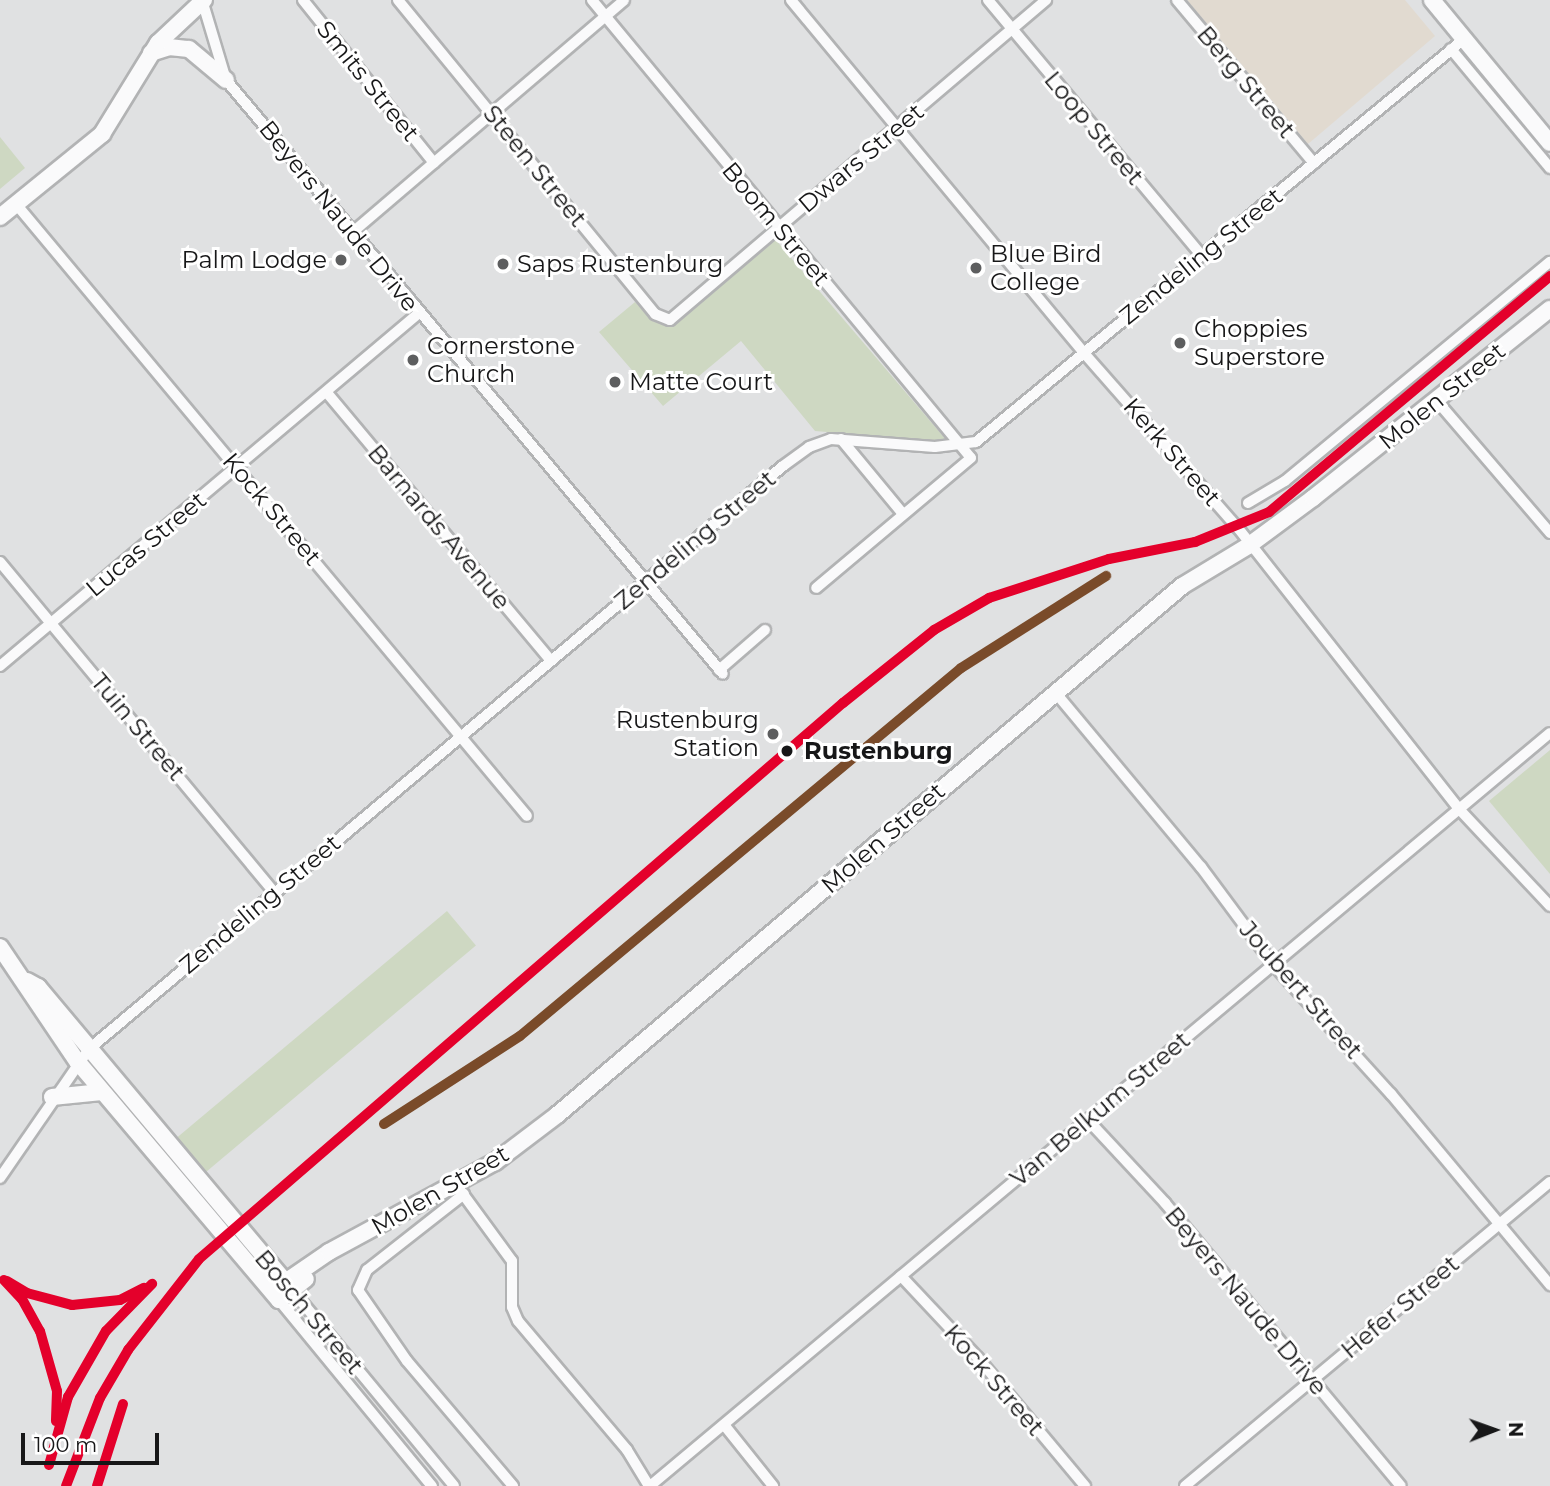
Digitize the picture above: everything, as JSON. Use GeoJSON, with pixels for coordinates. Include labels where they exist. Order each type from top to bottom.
{"type":"FeatureCollection","features":[{"type":"Feature","properties":{"kind":"street"},"geometry":{"type":"LineString","coordinates":[[0,217],[102,134],[151,53],[203,0]]}},
{"type":"Feature","properties":{"kind":"street","name":"Beyers Naude Drive"},"geometry":{"type":"LineString","coordinates":[[203,0],[226,80],[721,672],[765,630]]}},
{"type":"Feature","properties":{"kind":"street","name":"Smits Street"},"geometry":{"type":"LineString","coordinates":[[303,0],[434,163]]}},
{"type":"Feature","properties":{"kind":"street","name":"Steen Street"},"geometry":{"type":"LineString","coordinates":[[398,0],[655,314],[666,320],[676,315]]}},
{"type":"Feature","properties":{"kind":"street","name":"Boom Street"},"geometry":{"type":"LineString","coordinates":[[592,0],[961,447]]}},
{"type":"Feature","properties":{"kind":"street"},"geometry":{"type":"LineString","coordinates":[[354,231],[624,0]]}},
{"type":"Feature","properties":{"kind":"street","name":"Kerk Street"},"geometry":{"type":"LineString","coordinates":[[790,0],[1084,353],[1238,527],[1248,546],[1460,809],[1550,906]]}},
{"type":"Feature","properties":{"kind":"street","name":"Loop Street"},"geometry":{"type":"LineString","coordinates":[[988,0],[1201,254]]}},
{"type":"Feature","properties":{"kind":"street","name":"Dwars Street"},"geometry":{"type":"LineString","coordinates":[[676,315],[1046,0]]}},
{"type":"Feature","properties":{"kind":"street","name":"Berg Street"},"geometry":{"type":"LineString","coordinates":[[1177,0],[1314,163]]}},
{"type":"Feature","properties":{"kind":"street"},"geometry":{"type":"LineString","coordinates":[[1432,0],[1457,45],[1550,168]]}},
{"type":"Feature","properties":{"kind":"street"},"geometry":{"type":"LineString","coordinates":[[1457,45],[1488,68],[1550,143]]}},
{"type":"Feature","properties":{"kind":"street","name":"Zendeling Street"},"geometry":{"type":"LineString","coordinates":[[0,1178],[52,1097],[77,1061],[89,1049],[461,733],[809,447],[841,439],[961,447],[976,442],[1457,45]]}},
{"type":"Feature","properties":{"kind":"street"},"geometry":{"type":"LineString","coordinates":[[151,53],[169,47],[189,49],[226,80]]}},
{"type":"Feature","properties":{"kind":"street","name":"Kock Street"},"geometry":{"type":"LineString","coordinates":[[16,204],[461,733],[527,816]]}},
{"type":"Feature","properties":{"kind":"street","name":"Molen Street"},"geometry":{"type":"LineString","coordinates":[[1248,503],[1285,481],[1550,262]]}},
{"type":"Feature","properties":{"kind":"street","name":"Molen Street"},"geometry":{"type":"LineString","coordinates":[[338,1248],[459,1189],[495,1163],[620,1066],[1055,692],[1191,579],[1248,546],[1437,401],[1550,309]]}},
{"type":"Feature","properties":{"kind":"street","name":"Lucas Street"},"geometry":{"type":"LineString","coordinates":[[0,666],[328,394],[419,313]]}},
{"type":"Feature","properties":{"kind":"street","name":"Barnards Avenue"},"geometry":{"type":"LineString","coordinates":[[328,394],[551,661]]}},
{"type":"Feature","properties":{"kind":"street"},"geometry":{"type":"LineString","coordinates":[[1437,401],[1550,533]]}},
{"type":"Feature","properties":{"kind":"street"},"geometry":{"type":"LineString","coordinates":[[841,439],[903,514]]}},
{"type":"Feature","properties":{"kind":"street"},"geometry":{"type":"LineString","coordinates":[[816,588],[971,458],[961,447]]}},
{"type":"Feature","properties":{"kind":"street","name":"Tuin Street"},"geometry":{"type":"LineString","coordinates":[[0,562],[275,893]]}},
{"type":"Feature","properties":{"kind":"street","name":"Joubert Street"},"geometry":{"type":"LineString","coordinates":[[1055,692],[1201,867],[1273,964],[1391,1094],[1550,1285]]}},
{"type":"Feature","properties":{"kind":"street","name":"Van Belkum Street"},"geometry":{"type":"LineString","coordinates":[[650,1486],[725,1426],[1550,733]]}},
{"type":"Feature","properties":{"kind":"street","name":"Bosch Street"},"geometry":{"type":"LineString","coordinates":[[0,947],[27,981],[39,1009],[102,1092],[213,1210],[272,1266],[282,1291],[432,1486]]}},
{"type":"Feature","properties":{"kind":"street","name":"Bosch Street"},"geometry":{"type":"LineString","coordinates":[[27,981],[38,987],[89,1049],[213,1210],[242,1259],[282,1291],[454,1486]]}},
{"type":"Feature","properties":{"kind":"street"},"geometry":{"type":"LineString","coordinates":[[52,1097],[102,1092]]}},
{"type":"Feature","properties":{"kind":"street","name":"Beyers Naude Drive"},"geometry":{"type":"LineString","coordinates":[[1088,1120],[1165,1203],[1401,1486]]}},
{"type":"Feature","properties":{"kind":"street","name":"Hefer Street"},"geometry":{"type":"LineString","coordinates":[[1185,1486],[1550,1182]]}},
{"type":"Feature","properties":{"kind":"street"},"geometry":{"type":"LineString","coordinates":[[513,1486],[407,1361],[358,1290],[367,1270],[459,1189],[512,1261],[512,1307],[518,1321],[627,1450],[650,1486]]}},
{"type":"Feature","properties":{"kind":"street"},"geometry":{"type":"LineString","coordinates":[[282,1291],[314,1261],[338,1248]]}},
{"type":"Feature","properties":{"kind":"street"},"geometry":{"type":"LineString","coordinates":[[282,1291],[338,1248]]}},
{"type":"Feature","properties":{"kind":"street"},"geometry":{"type":"LineString","coordinates":[[272,1266],[314,1261]]}},
{"type":"Feature","properties":{"kind":"street","name":"Kock Street"},"geometry":{"type":"LineString","coordinates":[[901,1276],[978,1359],[1085,1486]]}},
{"type":"Feature","properties":{"kind":"street"},"geometry":{"type":"LineString","coordinates":[[725,1426],[773,1486]]}},
{"type":"Feature","properties":{"kind":"shaded area"},"geometry":{"type":"Polygon","coordinates":[[[1187,0],[1405,0],[1435,36],[1308,144],[1187,0]]]}},
{"type":"Feature","properties":{"kind":"green space"},"geometry":{"type":"Polygon","coordinates":[[[0,137],[25,168],[0,189],[0,137]]]}},
{"type":"Feature","properties":{"kind":"green space"},"geometry":{"type":"Polygon","coordinates":[[[775,239],[948,442],[815,431],[741,341],[663,406],[599,332],[635,302],[652,321],[672,325],[775,239]]]}},
{"type":"Feature","properties":{"kind":"green space"},"geometry":{"type":"Polygon","coordinates":[[[1550,750],[1550,874],[1489,801],[1550,750]]]}},
{"type":"Feature","properties":{"kind":"green space"},"geometry":{"type":"Polygon","coordinates":[[[447,911],[476,945],[206,1172],[177,1137],[447,911]]]}},
{"type":"Feature","properties":{"kind":"transit line"},"geometry":{"type":"LineString","coordinates":[[66,1486],[100,1398],[128,1350],[199,1259],[843,703],[934,630],[989,598],[1109,559],[1195,542],[1269,512],[1550,276]]}},
{"type":"Feature","properties":{"kind":"transit line"},"geometry":{"type":"LineString","coordinates":[[384,1124],[520,1036],[961,668],[1106,576]]}},
{"type":"Feature","properties":{"kind":"transit line"},"geometry":{"type":"LineString","coordinates":[[4,1280],[22,1299],[40,1331],[57,1391],[56,1421]]}},
{"type":"Feature","properties":{"kind":"transit line"},"geometry":{"type":"LineString","coordinates":[[7,1281],[27,1293],[72,1305],[120,1300],[144,1288]]}},
{"type":"Feature","properties":{"kind":"transit line"},"geometry":{"type":"LineString","coordinates":[[49,1465],[68,1397],[106,1331],[152,1284]]}},
{"type":"Feature","properties":{"kind":"transit line"},"geometry":{"type":"LineString","coordinates":[[97,1486],[123,1404]]}},
{"type":"Feature","properties":{"kind":"place","name":"Palm Lodge"},"geometry":{"type":"Point","coordinates":[341,260]}},
{"type":"Feature","properties":{"kind":"place","name":"Saps Rustenburg"},"geometry":{"type":"Point","coordinates":[503,264]}},
{"type":"Feature","properties":{"kind":"place","name":"Blue Bird College"},"geometry":{"type":"Point","coordinates":[976,268]}},
{"type":"Feature","properties":{"kind":"place","name":"Choppies Superstore"},"geometry":{"type":"Point","coordinates":[1180,343]}},
{"type":"Feature","properties":{"kind":"place","name":"Cornerstone Church"},"geometry":{"type":"Point","coordinates":[413,360]}},
{"type":"Feature","properties":{"kind":"place","name":"Matte Court"},"geometry":{"type":"Point","coordinates":[615,382]}},
{"type":"Feature","properties":{"kind":"place","name":"Rustenburg Station"},"geometry":{"type":"Point","coordinates":[773,734]}},
{"type":"Feature","properties":{"kind":"place","name":"Rustenburg"},"geometry":{"type":"Point","coordinates":[787,751]}}]}
